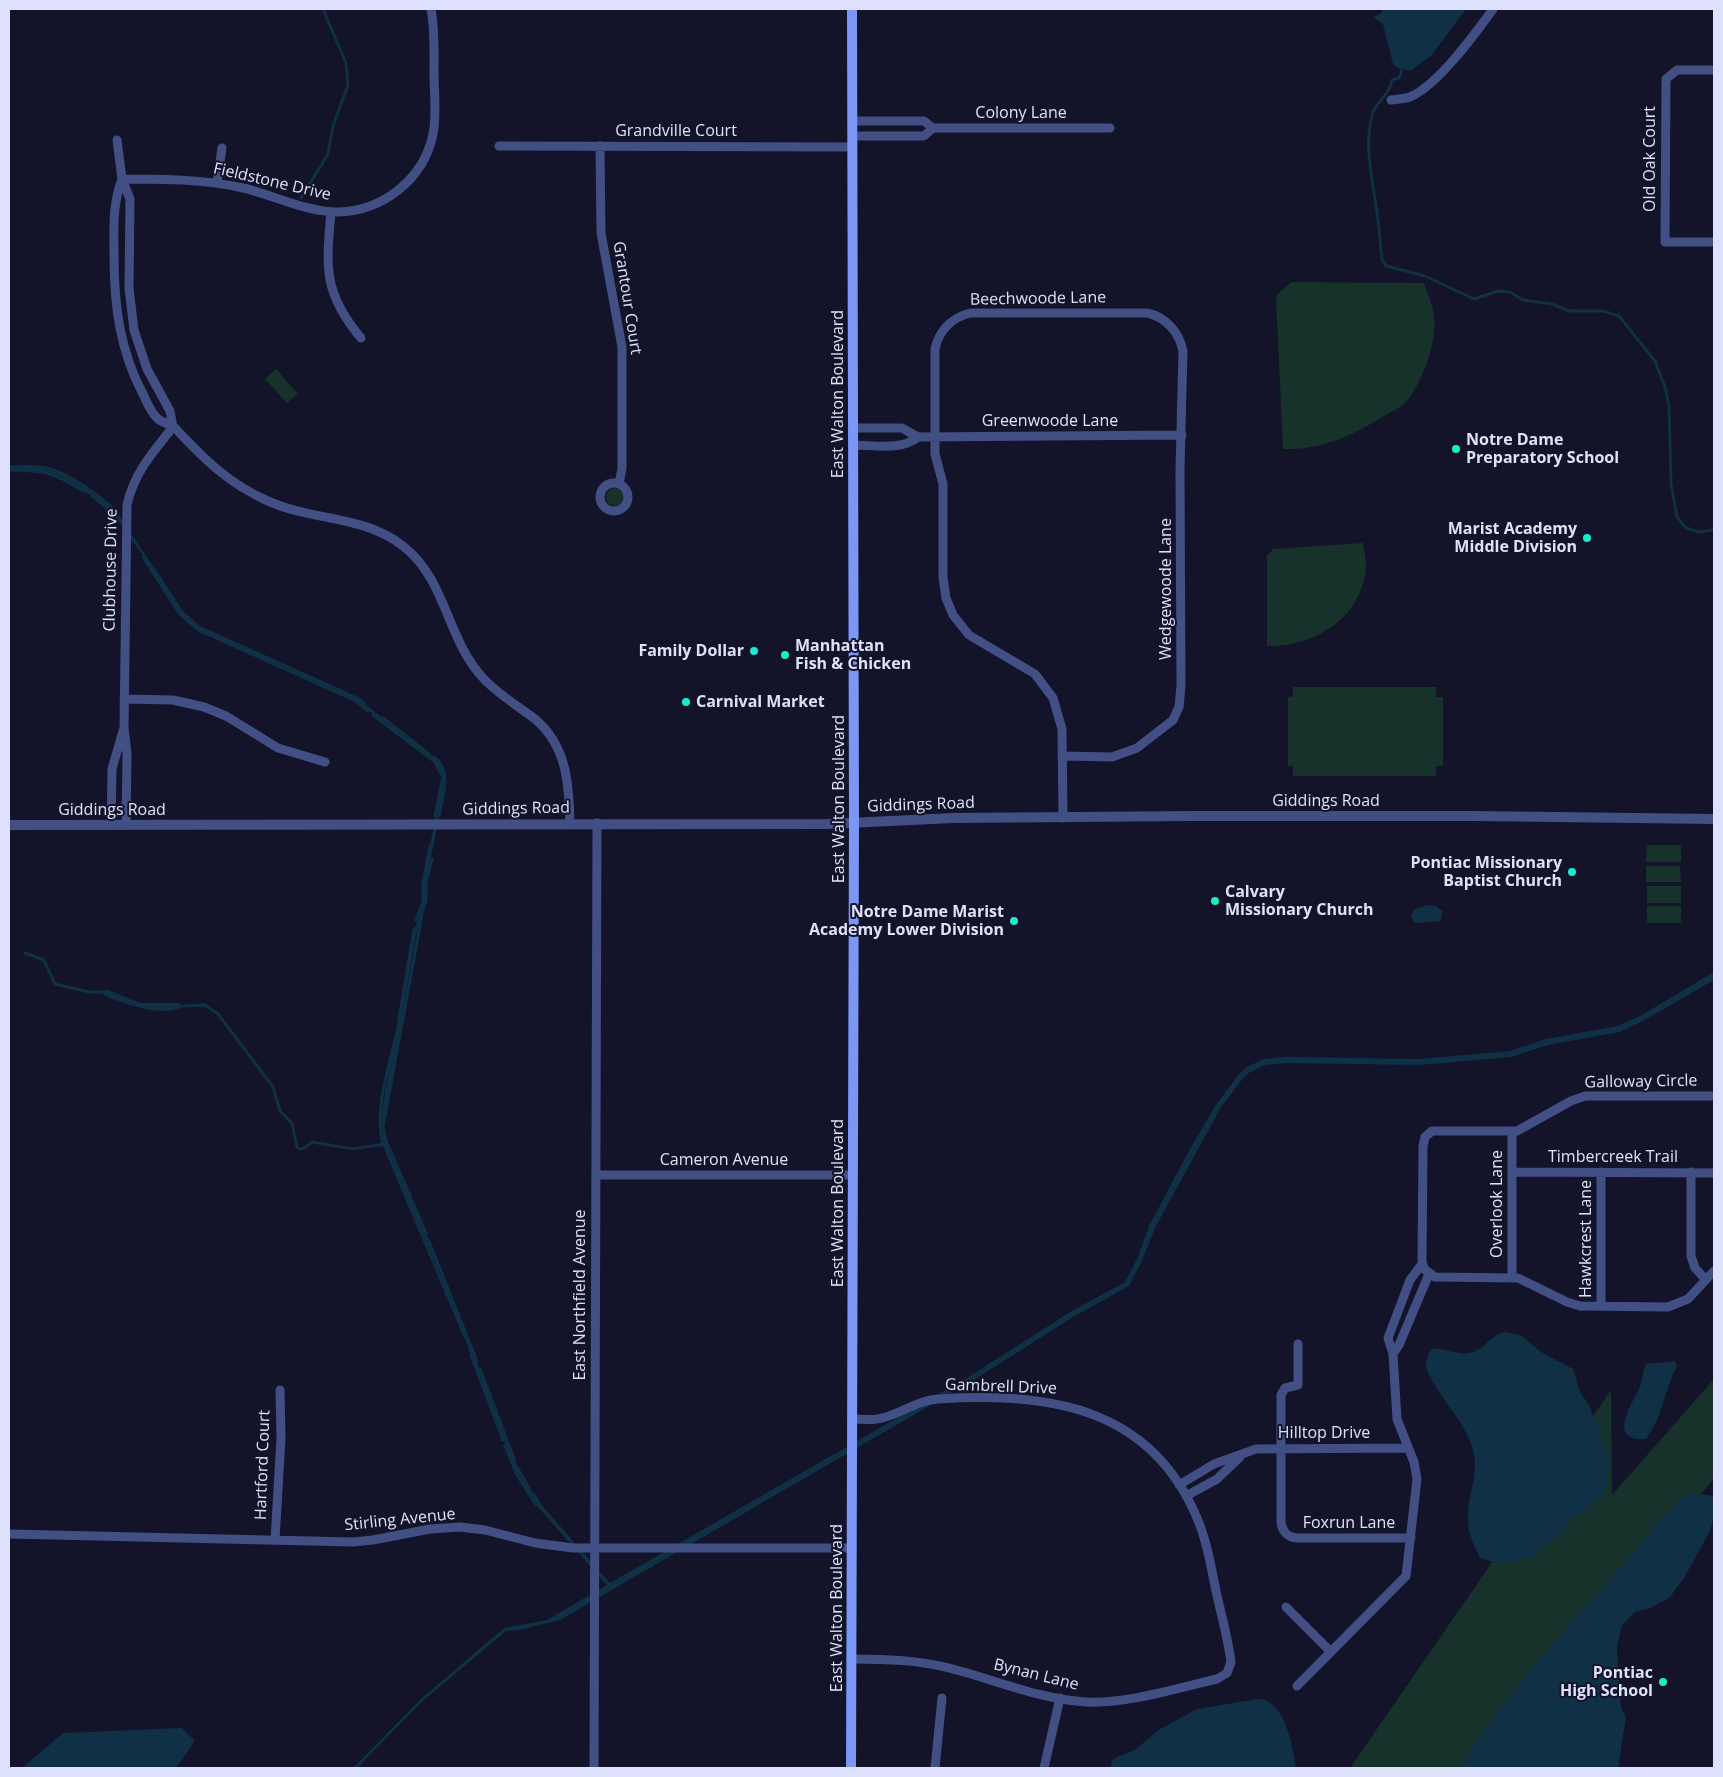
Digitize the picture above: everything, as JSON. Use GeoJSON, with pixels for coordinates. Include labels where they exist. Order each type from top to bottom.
{"type":"FeatureCollection","features":[{"type":"Feature","properties":{"kind":"main road","name":"East Walton Boulevard"},"geometry":{"type":"LineString","coordinates":[[851,1768],[854,822],[852,9]]}},
{"type":"Feature","properties":{"kind":"street","name":"Fieldstone Drive"},"geometry":{"type":"LineString","coordinates":[[122,179],[217,183],[260,192],[312,209],[331,212],[357,210],[383,200],[410,179],[425,156],[432,134],[434,114],[434,37],[431,9]]}},
{"type":"Feature","properties":{"kind":"street"},"geometry":{"type":"LineString","coordinates":[[1391,100],[1409,98],[1420,92],[1439,76],[1493,9]]}},
{"type":"Feature","properties":{"kind":"street","name":"Old Oak Court"},"geometry":{"type":"LineString","coordinates":[[1714,70],[1677,70],[1666,79],[1665,242],[1714,242]]}},
{"type":"Feature","properties":{"kind":"street","name":"Colony Lane"},"geometry":{"type":"LineString","coordinates":[[852,121],[924,121],[933,128],[1110,128]]}},
{"type":"Feature","properties":{"kind":"street","name":"Colony Lane"},"geometry":{"type":"LineString","coordinates":[[852,142],[924,136],[933,128]]}},
{"type":"Feature","properties":{"kind":"street"},"geometry":{"type":"LineString","coordinates":[[117,140],[122,179],[130,199],[131,309],[137,341],[147,369],[170,411],[174,427]]}},
{"type":"Feature","properties":{"kind":"street","name":"Grandville Court"},"geometry":{"type":"LineString","coordinates":[[499,146],[852,142]]}},
{"type":"Feature","properties":{"kind":"street","name":"Grantour Court"},"geometry":{"type":"LineString","coordinates":[[600,146],[602,239],[622,352],[622,468],[619,484]]}},
{"type":"Feature","properties":{"kind":"street"},"geometry":{"type":"LineString","coordinates":[[217,183],[222,148]]}},
{"type":"Feature","properties":{"kind":"street"},"geometry":{"type":"LineString","coordinates":[[122,179],[114,199],[116,311],[123,344],[134,375],[158,419],[174,427],[212,468],[249,492],[294,511],[369,527],[393,539],[413,554],[434,583],[455,636],[473,666],[497,692],[541,724],[555,742],[566,770],[570,823]]}},
{"type":"Feature","properties":{"kind":"street"},"geometry":{"type":"LineString","coordinates":[[331,212],[327,258],[330,286],[346,320],[361,338]]}},
{"type":"Feature","properties":{"kind":"street"},"geometry":{"type":"LineString","coordinates":[[114,250],[129,250]]}},
{"type":"Feature","properties":{"kind":"street"},"geometry":{"type":"LineString","coordinates":[[116,311],[131,309]]}},
{"type":"Feature","properties":{"kind":"street","name":"Beechwoode Lane"},"geometry":{"type":"LineString","coordinates":[[1063,818],[1060,717],[1053,698],[1045,685],[1028,670],[969,635],[956,621],[948,604],[944,585],[943,484],[937,467],[935,436],[936,346],[944,328],[964,315],[977,313],[1141,312],[1159,317],[1177,336]]}},
{"type":"Feature","properties":{"kind":"street","name":"Wedgewoode Lane"},"geometry":{"type":"LineString","coordinates":[[1062,756],[1112,757],[1127,753],[1160,733],[1173,720],[1178,711],[1181,686],[1184,359],[1177,336]]}},
{"type":"Feature","properties":{"kind":"street"},"geometry":{"type":"LineString","coordinates":[[134,375],[147,369]]}},
{"type":"Feature","properties":{"kind":"street","name":"Clubhouse Drive"},"geometry":{"type":"LineString","coordinates":[[126,826],[124,699],[127,506],[133,483],[142,466],[174,427]]}},
{"type":"Feature","properties":{"kind":"street","name":"Greenwoode Lane"},"geometry":{"type":"LineString","coordinates":[[853,428],[902,428],[918,436],[1182,436]]}},
{"type":"Feature","properties":{"kind":"street","name":"Greenwoode Lane"},"geometry":{"type":"LineString","coordinates":[[853,445],[902,446],[918,436]]}},
{"type":"Feature","properties":{"kind":"street"},"geometry":{"type":"LineString","coordinates":[[124,699],[172,700],[204,706],[226,716],[278,748],[325,762]]}},
{"type":"Feature","properties":{"kind":"street","name":"Clubhouse Drive"},"geometry":{"type":"LineString","coordinates":[[111,826],[112,769],[124,728]]}},
{"type":"Feature","properties":{"kind":"street","name":"Giddings Road"},"geometry":{"type":"LineString","coordinates":[[9,825],[854,822],[953,818],[1475,816],[1714,819]]}},
{"type":"Feature","properties":{"kind":"street","name":"East Northfield Avenue"},"geometry":{"type":"LineString","coordinates":[[594,1768],[597,823]]}},
{"type":"Feature","properties":{"kind":"street","name":"Galloway Circle"},"geometry":{"type":"LineString","coordinates":[[1422,1264],[1423,1146],[1425,1137],[1438,1130],[1520,1130],[1571,1101],[1584,1096],[1714,1096]]}},
{"type":"Feature","properties":{"kind":"street","name":"Overlook Lane"},"geometry":{"type":"LineString","coordinates":[[1512,1131],[1512,1277]]}},
{"type":"Feature","properties":{"kind":"street","name":"Timbercreek Trail"},"geometry":{"type":"LineString","coordinates":[[1512,1172],[1714,1173]]}},
{"type":"Feature","properties":{"kind":"street","name":"Hawkcrest Lane"},"geometry":{"type":"LineString","coordinates":[[1601,1172],[1601,1306]]}},
{"type":"Feature","properties":{"kind":"street"},"geometry":{"type":"LineString","coordinates":[[1690,1172],[1691,1256],[1695,1268],[1706,1280]]}},
{"type":"Feature","properties":{"kind":"street","name":"Cameron Avenue"},"geometry":{"type":"LineString","coordinates":[[596,1174],[853,1175]]}},
{"type":"Feature","properties":{"kind":"street"},"geometry":{"type":"LineString","coordinates":[[1297,1686],[1403,1581],[1407,1574],[1418,1484],[1416,1468],[1396,1415],[1393,1354],[1388,1344],[1388,1332],[1410,1280],[1422,1264],[1428,1274],[1438,1277],[1512,1277],[1524,1280],[1571,1304],[1601,1306],[1674,1306],[1688,1299],[1714,1271]]}},
{"type":"Feature","properties":{"kind":"street"},"geometry":{"type":"LineString","coordinates":[[1393,1354],[1400,1345],[1428,1274]]}},
{"type":"Feature","properties":{"kind":"street"},"geometry":{"type":"LineString","coordinates":[[1281,1448],[1281,1396],[1285,1388],[1298,1384],[1298,1344]]}},
{"type":"Feature","properties":{"kind":"street","name":"Hartford Court"},"geometry":{"type":"LineString","coordinates":[[275,1540],[281,1438],[280,1390]]}},
{"type":"Feature","properties":{"kind":"street","name":"Gambrell Drive"},"geometry":{"type":"LineString","coordinates":[[852,1419],[880,1419],[914,1404],[942,1399],[1026,1399],[1057,1403],[1097,1415],[1132,1435],[1157,1457],[1186,1496],[1205,1541],[1231,1660]]}},
{"type":"Feature","properties":{"kind":"street","name":"Foxrun Lane"},"geometry":{"type":"LineString","coordinates":[[1281,1448],[1281,1525],[1288,1535],[1296,1538],[1411,1538]]}},
{"type":"Feature","properties":{"kind":"street","name":"Hilltop Drive"},"geometry":{"type":"LineString","coordinates":[[1179,1485],[1214,1464],[1241,1456],[1256,1449],[1408,1448]]}},
{"type":"Feature","properties":{"kind":"street","name":"Hilltop Drive"},"geometry":{"type":"LineString","coordinates":[[1186,1496],[1218,1479],[1241,1456]]}},
{"type":"Feature","properties":{"kind":"street","name":"Stirling Avenue"},"geometry":{"type":"LineString","coordinates":[[9,1534],[363,1541],[430,1529],[460,1527],[493,1531],[554,1546],[594,1548],[852,1548]]}},
{"type":"Feature","properties":{"kind":"street"},"geometry":{"type":"LineString","coordinates":[[1286,1607],[1331,1652]]}},
{"type":"Feature","properties":{"kind":"street","name":"Bynan Lane"},"geometry":{"type":"LineString","coordinates":[[851,1659],[895,1660],[933,1664],[1060,1698],[1084,1702],[1111,1701],[1217,1680],[1228,1671],[1231,1660]]}},
{"type":"Feature","properties":{"kind":"street"},"geometry":{"type":"LineString","coordinates":[[936,1768],[942,1698]]}},
{"type":"Feature","properties":{"kind":"street"},"geometry":{"type":"LineString","coordinates":[[1044,1768],[1060,1698]]}},
{"type":"Feature","properties":{"kind":"green space"},"geometry":{"type":"Polygon","coordinates":[[[1291,282],[1424,283],[1432,308],[1435,326],[1428,361],[1418,384],[1404,404],[1360,430],[1336,440],[1310,447],[1283,449],[1276,296],[1291,282]]]}},
{"type":"Feature","properties":{"kind":"green space"},"geometry":{"type":"Polygon","coordinates":[[[276,369],[298,394],[287,403],[265,379],[276,369]]]}},
{"type":"Feature","properties":{"kind":"green space"},"geometry":{"type":"Polygon","coordinates":[[[615,488],[622,490],[624,497],[622,504],[615,506],[608,504],[606,497],[608,490],[615,488]]]}},
{"type":"Feature","properties":{"kind":"green space"},"geometry":{"type":"Polygon","coordinates":[[[1363,543],[1366,566],[1363,584],[1356,601],[1346,614],[1333,626],[1318,635],[1285,645],[1267,646],[1267,556],[1273,549],[1363,543]]]}},
{"type":"Feature","properties":{"kind":"green space"},"geometry":{"type":"Polygon","coordinates":[[[1293,687],[1436,687],[1436,697],[1443,697],[1443,766],[1436,766],[1436,776],[1293,776],[1293,766],[1288,766],[1288,697],[1293,696],[1293,687]]]}},
{"type":"Feature","properties":{"kind":"green space"},"geometry":{"type":"Polygon","coordinates":[[[1647,845],[1681,845],[1681,862],[1646,862],[1647,845]]]}},
{"type":"Feature","properties":{"kind":"green space"},"geometry":{"type":"Polygon","coordinates":[[[1646,866],[1680,866],[1681,882],[1646,882],[1646,866]]]}},
{"type":"Feature","properties":{"kind":"green space"},"geometry":{"type":"Polygon","coordinates":[[[1647,886],[1681,886],[1681,903],[1647,903],[1647,886]]]}},
{"type":"Feature","properties":{"kind":"green space"},"geometry":{"type":"Polygon","coordinates":[[[1647,906],[1681,906],[1681,923],[1647,923],[1647,906]]]}},
{"type":"Feature","properties":{"kind":"green space"},"geometry":{"type":"Polygon","coordinates":[[[1714,1379],[1714,1479],[1612,1595],[1613,1768],[1350,1768],[1611,1390],[1612,1495],[1714,1379]]]}},
{"type":"Feature","properties":{"kind":"water"},"geometry":{"type":"Polygon","coordinates":[[[1383,9],[1466,9],[1431,56],[1410,71],[1398,68],[1393,64],[1383,24],[1373,17],[1380,14],[1383,9]]]}},
{"type":"Feature","properties":{"kind":"water"},"geometry":{"type":"Polygon","coordinates":[[[33,466],[47,468],[65,475],[93,492],[116,511],[189,620],[199,627],[357,698],[438,760],[443,768],[446,781],[426,883],[427,902],[416,935],[383,1127],[385,1138],[442,1270],[520,1474],[540,1503],[610,1583],[970,1376],[1070,1312],[1125,1282],[1137,1259],[1149,1226],[1190,1149],[1215,1106],[1239,1074],[1247,1067],[1264,1059],[1285,1057],[1420,1059],[1510,1051],[1546,1039],[1618,1026],[1640,1016],[1714,972],[1714,980],[1643,1021],[1620,1032],[1548,1045],[1511,1057],[1420,1065],[1285,1063],[1265,1065],[1250,1072],[1243,1078],[1220,1109],[1155,1228],[1142,1261],[1129,1286],[1073,1317],[974,1380],[560,1620],[519,1630],[506,1631],[424,1700],[357,1768],[353,1768],[422,1698],[504,1628],[547,1620],[607,1585],[536,1505],[517,1475],[439,1271],[382,1140],[379,1127],[413,934],[423,902],[423,883],[442,781],[440,770],[435,762],[356,701],[198,630],[179,613],[113,513],[101,502],[62,477],[45,471],[9,470],[9,467],[33,466]]]}},
{"type":"Feature","properties":{"kind":"water"},"geometry":{"type":"Polygon","coordinates":[[[1427,905],[1436,906],[1443,911],[1440,921],[1415,923],[1411,917],[1413,910],[1427,905]]]}},
{"type":"Feature","properties":{"kind":"water"},"geometry":{"type":"Polygon","coordinates":[[[106,989],[140,1003],[179,1003],[184,1006],[176,1010],[166,1011],[144,1008],[103,995],[106,989]]]}},
{"type":"Feature","properties":{"kind":"water"},"geometry":{"type":"Polygon","coordinates":[[[1506,1332],[1522,1336],[1541,1352],[1573,1369],[1581,1394],[1588,1403],[1603,1440],[1609,1461],[1608,1486],[1590,1509],[1574,1516],[1555,1538],[1533,1557],[1500,1564],[1480,1558],[1472,1540],[1468,1527],[1468,1511],[1475,1472],[1473,1451],[1465,1430],[1431,1379],[1426,1365],[1431,1349],[1443,1349],[1458,1353],[1473,1352],[1496,1335],[1506,1332]]]}},
{"type":"Feature","properties":{"kind":"water"},"geometry":{"type":"Polygon","coordinates":[[[1675,1361],[1677,1366],[1652,1430],[1646,1439],[1627,1435],[1624,1428],[1625,1420],[1640,1387],[1646,1364],[1675,1361]]]}},
{"type":"Feature","properties":{"kind":"water"},"geometry":{"type":"Polygon","coordinates":[[[1693,1493],[1714,1496],[1714,1517],[1710,1531],[1684,1578],[1670,1597],[1651,1608],[1635,1612],[1622,1625],[1617,1646],[1618,1669],[1621,1707],[1626,1717],[1618,1768],[1460,1768],[1479,1738],[1521,1682],[1669,1510],[1684,1497],[1693,1493]]]}},
{"type":"Feature","properties":{"kind":"water"},"geometry":{"type":"Polygon","coordinates":[[[1258,1699],[1267,1701],[1275,1707],[1281,1716],[1290,1737],[1296,1768],[1110,1768],[1113,1759],[1136,1749],[1160,1729],[1197,1709],[1258,1699]]]}},
{"type":"Feature","properties":{"kind":"water"},"geometry":{"type":"Polygon","coordinates":[[[182,1728],[195,1741],[176,1768],[22,1768],[63,1733],[182,1728]]]}},
{"type":"Feature","properties":{"kind":"waterway"},"geometry":{"type":"LineString","coordinates":[[301,198],[328,154],[333,126],[348,85],[346,63],[323,9]]}},
{"type":"Feature","properties":{"kind":"waterway"},"geometry":{"type":"LineString","coordinates":[[1402,70],[1399,78],[1392,80],[1389,90],[1374,110],[1369,139],[1382,259],[1386,266],[1425,276],[1474,299],[1498,291],[1510,292],[1523,300],[1552,304],[1569,311],[1603,311],[1619,316],[1655,361],[1665,387],[1669,406],[1671,484],[1677,517],[1686,528],[1699,532],[1714,530]]}},
{"type":"Feature","properties":{"kind":"waterway"},"geometry":{"type":"LineString","coordinates":[[9,467],[38,467],[56,471],[84,486],[116,511]]}},
{"type":"Feature","properties":{"kind":"waterway"},"geometry":{"type":"LineString","coordinates":[[9,470],[48,473],[63,479],[83,491]]}},
{"type":"Feature","properties":{"kind":"waterway"},"geometry":{"type":"LineString","coordinates":[[92,496],[113,513]]}},
{"type":"Feature","properties":{"kind":"waterway"},"geometry":{"type":"LineString","coordinates":[[143,557],[179,613],[198,630],[356,701],[368,711]]}},
{"type":"Feature","properties":{"kind":"waterway"},"geometry":{"type":"LineString","coordinates":[[154,569],[181,611],[199,627],[357,698],[364,703]]}},
{"type":"Feature","properties":{"kind":"waterway"},"geometry":{"type":"LineString","coordinates":[[373,715],[435,762],[441,774]]}},
{"type":"Feature","properties":{"kind":"waterway"},"geometry":{"type":"LineString","coordinates":[[383,718],[429,754]]}},
{"type":"Feature","properties":{"kind":"waterway"},"geometry":{"type":"LineString","coordinates":[[434,757],[440,763],[445,777],[439,816]]}},
{"type":"Feature","properties":{"kind":"waterway"},"geometry":{"type":"LineString","coordinates":[[435,816],[442,780]]}},
{"type":"Feature","properties":{"kind":"waterway"},"geometry":{"type":"LineString","coordinates":[[416,920],[423,902],[423,883],[430,846]]}},
{"type":"Feature","properties":{"kind":"waterway"},"geometry":{"type":"LineString","coordinates":[[426,899],[426,883],[432,859]]}},
{"type":"Feature","properties":{"kind":"waterway"},"geometry":{"type":"LineString","coordinates":[[422,915],[383,1127],[385,1138],[426,1233]]}},
{"type":"Feature","properties":{"kind":"waterway"},"geometry":{"type":"LineString","coordinates":[[399,1019],[414,929]]}},
{"type":"Feature","properties":{"kind":"waterway"},"geometry":{"type":"LineString","coordinates":[[25,953],[44,960],[55,984],[89,992],[105,992]]}},
{"type":"Feature","properties":{"kind":"waterway"},"geometry":{"type":"LineString","coordinates":[[184,1006],[205,1005],[218,1014],[273,1087],[280,1111],[292,1123],[297,1147],[300,1149],[304,1148],[312,1142],[353,1149],[385,1144]]}},
{"type":"Feature","properties":{"kind":"waterway"},"geometry":{"type":"LineString","coordinates":[[396,1035],[380,1114],[382,1140],[465,1337]]}},
{"type":"Feature","properties":{"kind":"waterway"},"geometry":{"type":"LineString","coordinates":[[428,1239],[477,1361]]}},
{"type":"Feature","properties":{"kind":"waterway"},"geometry":{"type":"LineString","coordinates":[[471,1355],[503,1440]]}},
{"type":"Feature","properties":{"kind":"waterway"},"geometry":{"type":"LineString","coordinates":[[480,1369],[515,1461]]}},
{"type":"Feature","properties":{"kind":"waterway"},"geometry":{"type":"LineString","coordinates":[[505,1446],[517,1475],[536,1505]]}},
{"type":"Feature","properties":{"kind":"waterway"},"geometry":{"type":"LineString","coordinates":[[517,1467],[530,1490]]}},
{"type":"Feature","properties":{"kind":"waterway"},"geometry":{"type":"LineString","coordinates":[[534,1495],[539,1503]]}},
{"type":"Feature","properties":{"kind":"place","name":"Notre Dame Preparatory School"},"geometry":{"type":"Point","coordinates":[1456,449]}},
{"type":"Feature","properties":{"kind":"place","name":"Marist Academy Middle Division"},"geometry":{"type":"Point","coordinates":[1587,538]}},
{"type":"Feature","properties":{"kind":"place","name":"Family Dollar"},"geometry":{"type":"Point","coordinates":[754,651]}},
{"type":"Feature","properties":{"kind":"place","name":"Manhattan Fish & Chicken"},"geometry":{"type":"Point","coordinates":[785,655]}},
{"type":"Feature","properties":{"kind":"place","name":"Carnival Market"},"geometry":{"type":"Point","coordinates":[686,702]}},
{"type":"Feature","properties":{"kind":"place","name":"Pontiac Missionary Baptist Church"},"geometry":{"type":"Point","coordinates":[1572,872]}},
{"type":"Feature","properties":{"kind":"place","name":"Calvary Missionary Church"},"geometry":{"type":"Point","coordinates":[1215,901]}},
{"type":"Feature","properties":{"kind":"place","name":"Notre Dame Marist Academy Lower Division"},"geometry":{"type":"Point","coordinates":[1014,921]}},
{"type":"Feature","properties":{"kind":"place","name":"Pontiac High School"},"geometry":{"type":"Point","coordinates":[1663,1682]}}]}
